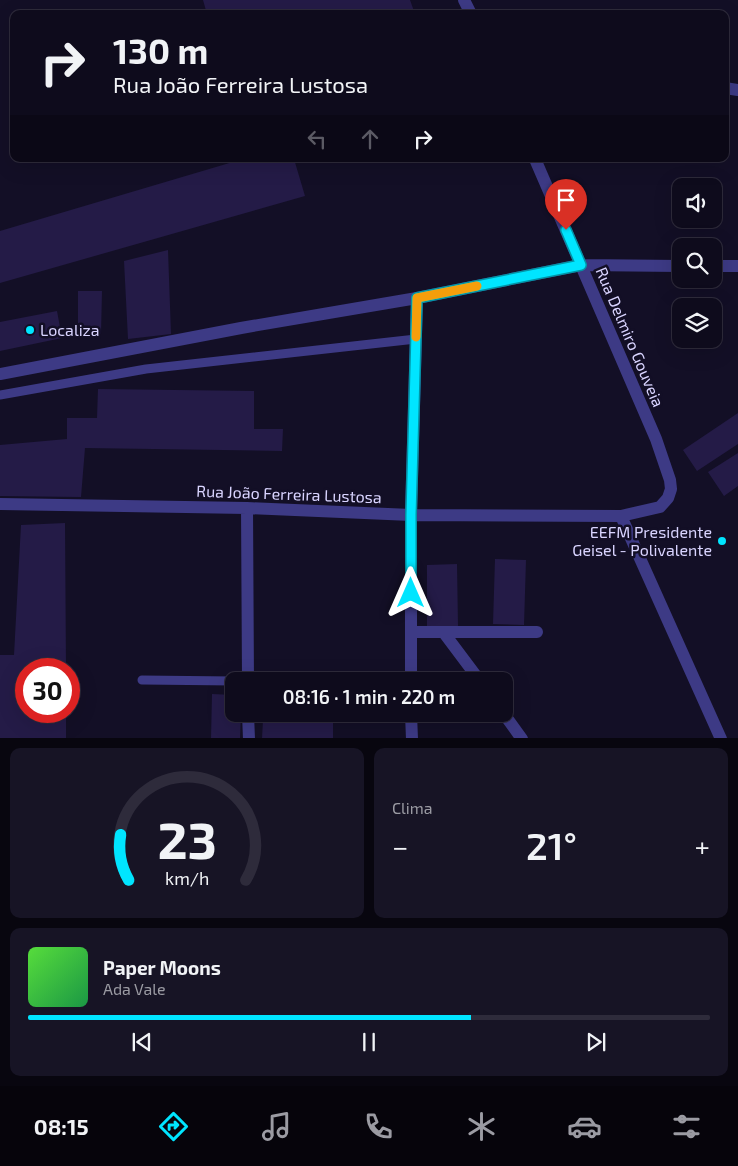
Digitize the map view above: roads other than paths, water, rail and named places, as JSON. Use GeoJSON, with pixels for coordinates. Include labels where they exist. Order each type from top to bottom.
{"type":"FeatureCollection","features":[{"type":"Feature","properties":{"kind":"street","name":"Rua Delmiro Gouveia"},"geometry":{"type":"LineString","coordinates":[[536,162],[656,439],[670,480],[671,489],[665,503]]}},
{"type":"Feature","properties":{"kind":"street"},"geometry":{"type":"LineString","coordinates":[[0,374],[231,330],[417,298],[581,265],[672,266]]}},
{"type":"Feature","properties":{"kind":"street"},"geometry":{"type":"LineString","coordinates":[[722,266],[738,266]]}},
{"type":"Feature","properties":{"kind":"street"},"geometry":{"type":"LineString","coordinates":[[411,672],[411,515],[417,298]]}},
{"type":"Feature","properties":{"kind":"street","name":"Rua João Ferreira Lustosa"},"geometry":{"type":"LineString","coordinates":[[0,504],[247,508],[411,515],[621,516],[654,509],[665,503]]}},
{"type":"Feature","properties":{"kind":"street"},"geometry":{"type":"LineString","coordinates":[[247,508],[248,672]]}},
{"type":"Feature","properties":{"kind":"street"},"geometry":{"type":"LineString","coordinates":[[621,516],[721,738]]}},
{"type":"Feature","properties":{"kind":"street"},"geometry":{"type":"LineString","coordinates":[[411,632],[537,632]]}},
{"type":"Feature","properties":{"kind":"street"},"geometry":{"type":"LineString","coordinates":[[444,633],[473,672]]}},
{"type":"Feature","properties":{"kind":"street"},"geometry":{"type":"LineString","coordinates":[[248,722],[249,738]]}},
{"type":"Feature","properties":{"kind":"street"},"geometry":{"type":"LineString","coordinates":[[412,722],[412,738]]}},
{"type":"Feature","properties":{"kind":"street"},"geometry":{"type":"LineString","coordinates":[[510,722],[522,738]]}},
{"type":"Feature","properties":{"kind":"lane"},"geometry":{"type":"LineString","coordinates":[[0,395],[146,369],[416,339]]}},
{"type":"Feature","properties":{"kind":"lane"},"geometry":{"type":"LineString","coordinates":[[142,680],[225,681]]}},
{"type":"Feature","properties":{"kind":"place","name":"Localiza"},"geometry":{"type":"Point","coordinates":[30,330]}},
{"type":"Feature","properties":{"kind":"place","name":"EEFM Presidente Geisel - Polivalente"},"geometry":{"type":"Point","coordinates":[722,541]}}]}
